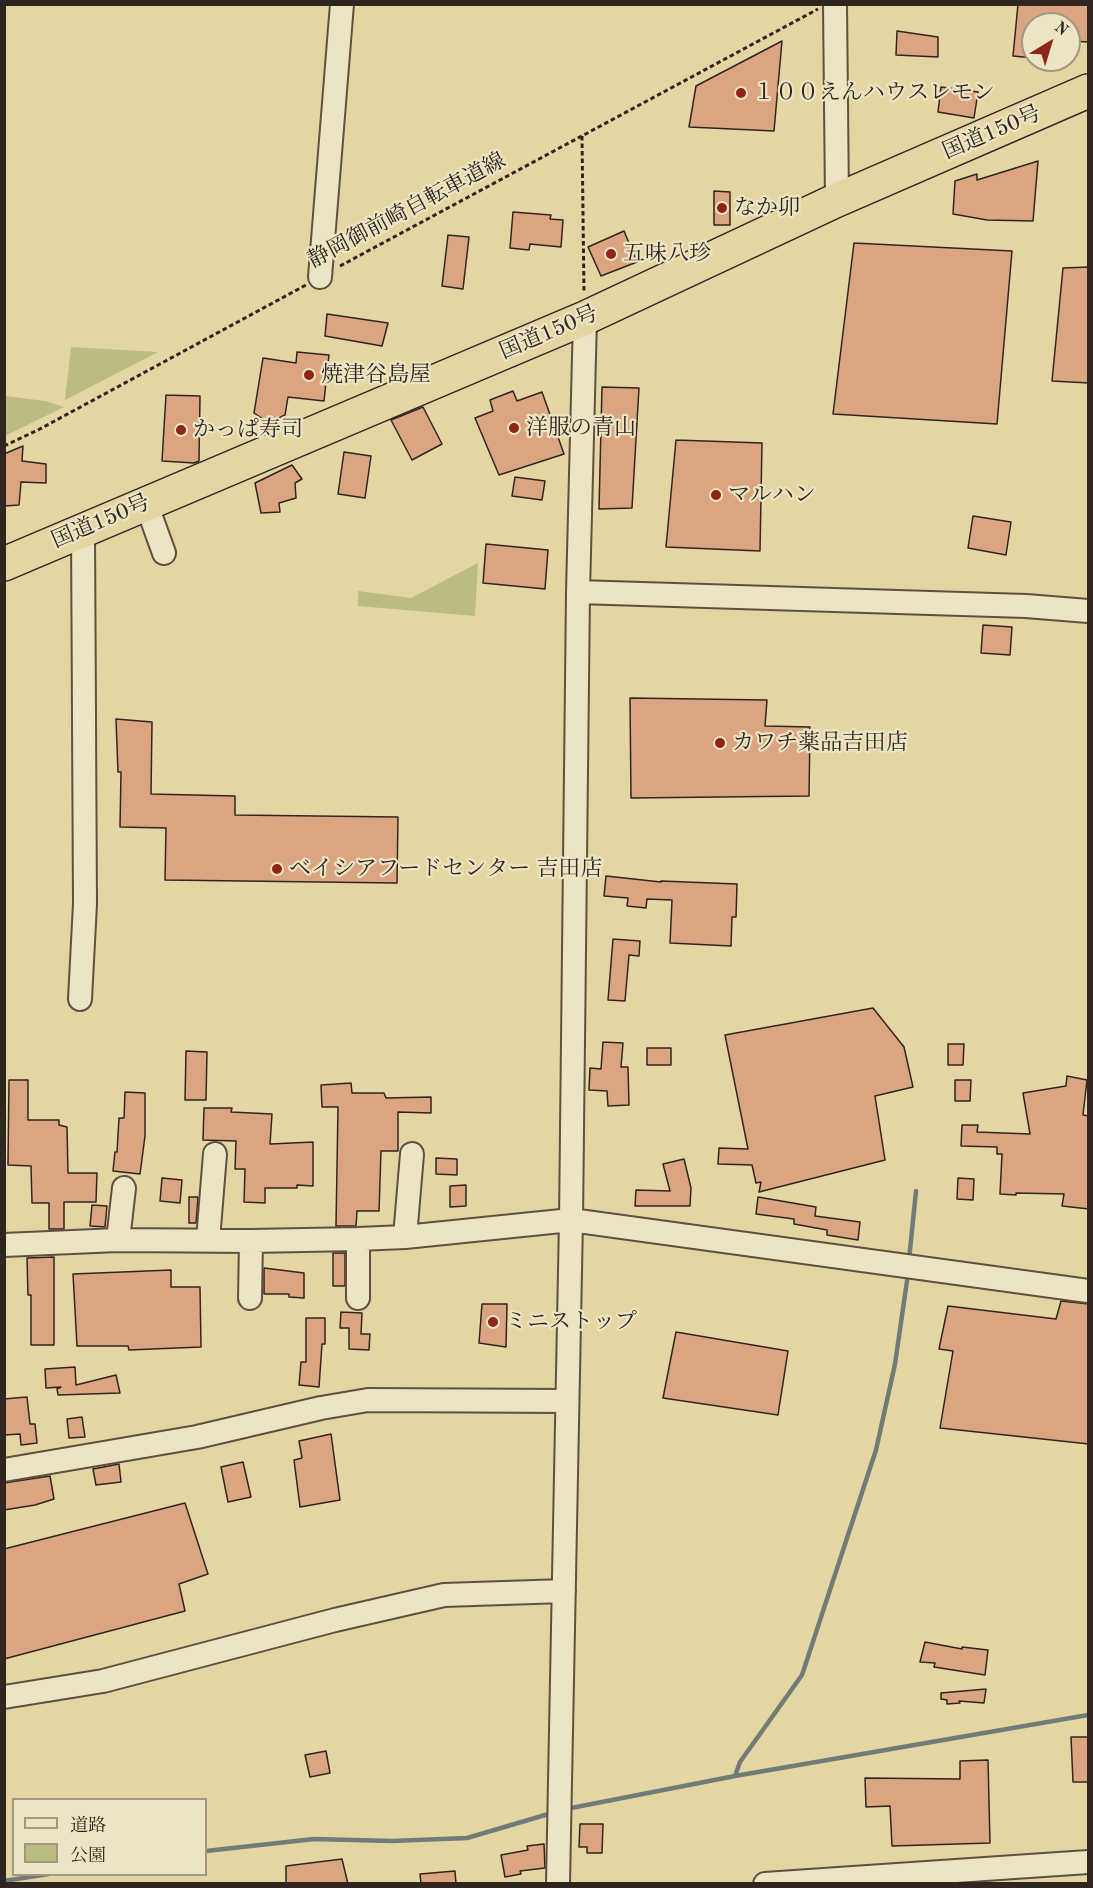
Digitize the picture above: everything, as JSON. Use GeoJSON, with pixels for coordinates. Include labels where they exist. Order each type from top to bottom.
{"type":"FeatureCollection","features":[{"type":"Feature","properties":{"kind":"highway","name":"国道150号"},"geometry":{"type":"LineString","coordinates":[[4,564],[585,318],[837,200],[1089,91]]}},
{"type":"Feature","properties":{"kind":"street"},"geometry":{"type":"LineString","coordinates":[[320,277],[342,4]]}},
{"type":"Feature","properties":{"kind":"street"},"geometry":{"type":"LineString","coordinates":[[835,4],[837,200]]}},
{"type":"Feature","properties":{"kind":"street"},"geometry":{"type":"LineString","coordinates":[[558,1884],[571,1220],[578,592],[585,318]]}},
{"type":"Feature","properties":{"kind":"street"},"geometry":{"type":"LineString","coordinates":[[146,503],[164,553]]}},
{"type":"Feature","properties":{"kind":"street"},"geometry":{"type":"LineString","coordinates":[[80,999],[85,904],[83,530]]}},
{"type":"Feature","properties":{"kind":"street"},"geometry":{"type":"LineString","coordinates":[[578,592],[1014,606],[1089,611]]}},
{"type":"Feature","properties":{"kind":"street"},"geometry":{"type":"LineString","coordinates":[[208,1240],[215,1154]]}},
{"type":"Feature","properties":{"kind":"street"},"geometry":{"type":"LineString","coordinates":[[405,1237],[412,1154]]}},
{"type":"Feature","properties":{"kind":"street"},"geometry":{"type":"LineString","coordinates":[[118,1240],[124,1188]]}},
{"type":"Feature","properties":{"kind":"street"},"geometry":{"type":"LineString","coordinates":[[4,1245],[118,1240],[251,1241],[405,1237],[571,1220],[1089,1291]]}},
{"type":"Feature","properties":{"kind":"street"},"geometry":{"type":"LineString","coordinates":[[358,1239],[358,1298]]}},
{"type":"Feature","properties":{"kind":"street"},"geometry":{"type":"LineString","coordinates":[[250,1298],[251,1241]]}},
{"type":"Feature","properties":{"kind":"street"},"geometry":{"type":"LineString","coordinates":[[4,1470],[197,1437],[321,1408],[368,1400],[567,1401]]}},
{"type":"Feature","properties":{"kind":"street"},"geometry":{"type":"LineString","coordinates":[[4,1697],[103,1681],[335,1620],[444,1595],[564,1591]]}},
{"type":"Feature","properties":{"kind":"street"},"geometry":{"type":"LineString","coordinates":[[765,1884],[1089,1862]]}},
{"type":"Feature","properties":{"kind":"path","name":"静岡御前崎自転車道線"},"geometry":{"type":"LineString","coordinates":[[4,446],[38,430],[824,4]]}},
{"type":"Feature","properties":{"kind":"path"},"geometry":{"type":"LineString","coordinates":[[582,136],[585,318]]}},
{"type":"Feature","properties":{"kind":"green space"},"geometry":{"type":"Polygon","coordinates":[[[71,347],[158,352],[65,400],[71,347]]]}},
{"type":"Feature","properties":{"kind":"green space"},"geometry":{"type":"Polygon","coordinates":[[[5,396],[45,401],[64,407],[5,436],[5,396]]]}},
{"type":"Feature","properties":{"kind":"green space"},"geometry":{"type":"Polygon","coordinates":[[[478,563],[475,616],[358,606],[358,591],[411,598],[478,563]]]}},
{"type":"Feature","properties":{"kind":"building"},"geometry":{"type":"Polygon","coordinates":[[[1018,4],[1089,4],[1089,42],[1081,42],[1081,12],[1021,12],[1021,57],[1013,56],[1018,4]]]}},
{"type":"Feature","properties":{"kind":"building"},"geometry":{"type":"Polygon","coordinates":[[[897,31],[938,37],[938,57],[896,55],[897,31]]]}},
{"type":"Feature","properties":{"kind":"building"},"geometry":{"type":"Polygon","coordinates":[[[782,41],[774,131],[689,127],[696,86],[782,41]]]}},
{"type":"Feature","properties":{"kind":"building"},"geometry":{"type":"Polygon","coordinates":[[[941,87],[978,92],[974,118],[938,112],[941,87]]]}},
{"type":"Feature","properties":{"kind":"building"},"geometry":{"type":"Polygon","coordinates":[[[1038,161],[1033,221],[987,220],[953,214],[955,181],[977,174],[977,180],[1038,161]]]}},
{"type":"Feature","properties":{"kind":"building"},"geometry":{"type":"Polygon","coordinates":[[[714,191],[730,192],[730,225],[714,225],[714,191]]]}},
{"type":"Feature","properties":{"kind":"building"},"geometry":{"type":"Polygon","coordinates":[[[513,212],[551,215],[550,219],[563,220],[561,247],[530,244],[529,250],[510,248],[513,212]]]}},
{"type":"Feature","properties":{"kind":"building"},"geometry":{"type":"Polygon","coordinates":[[[624,231],[637,262],[601,276],[588,247],[624,231]]]}},
{"type":"Feature","properties":{"kind":"building"},"geometry":{"type":"Polygon","coordinates":[[[448,235],[469,237],[463,289],[442,286],[448,235]]]}},
{"type":"Feature","properties":{"kind":"building"},"geometry":{"type":"Polygon","coordinates":[[[854,243],[1012,251],[997,424],[833,414],[854,243]]]}},
{"type":"Feature","properties":{"kind":"building"},"geometry":{"type":"Polygon","coordinates":[[[1089,267],[1089,383],[1052,381],[1063,268],[1089,267]]]}},
{"type":"Feature","properties":{"kind":"building"},"geometry":{"type":"Polygon","coordinates":[[[327,314],[388,323],[382,346],[325,336],[327,314]]]}},
{"type":"Feature","properties":{"kind":"building"},"geometry":{"type":"Polygon","coordinates":[[[297,352],[329,355],[324,401],[288,397],[285,415],[269,423],[254,413],[263,358],[296,363],[297,352]]]}},
{"type":"Feature","properties":{"kind":"building"},"geometry":{"type":"Polygon","coordinates":[[[602,387],[639,388],[632,508],[599,509],[602,387]]]}},
{"type":"Feature","properties":{"kind":"building"},"geometry":{"type":"Polygon","coordinates":[[[513,391],[517,401],[542,392],[564,454],[499,475],[475,418],[493,411],[490,400],[513,391]]]}},
{"type":"Feature","properties":{"kind":"building"},"geometry":{"type":"Polygon","coordinates":[[[166,395],[200,396],[199,461],[194,463],[162,461],[166,395]]]}},
{"type":"Feature","properties":{"kind":"building"},"geometry":{"type":"Polygon","coordinates":[[[423,407],[442,444],[412,460],[391,420],[423,407]]]}},
{"type":"Feature","properties":{"kind":"building","name":"マルハン"},"geometry":{"type":"Polygon","coordinates":[[[676,440],[762,443],[760,551],[666,547],[676,440]]]}},
{"type":"Feature","properties":{"kind":"building"},"geometry":{"type":"Polygon","coordinates":[[[23,446],[22,461],[46,464],[46,483],[21,482],[19,505],[4,506],[4,454],[23,446]]]}},
{"type":"Feature","properties":{"kind":"building"},"geometry":{"type":"Polygon","coordinates":[[[344,452],[371,456],[365,498],[338,494],[344,452]]]}},
{"type":"Feature","properties":{"kind":"building"},"geometry":{"type":"Polygon","coordinates":[[[292,465],[302,479],[295,483],[296,498],[279,503],[280,512],[261,513],[255,483],[292,465]]]}},
{"type":"Feature","properties":{"kind":"building"},"geometry":{"type":"Polygon","coordinates":[[[515,477],[545,481],[542,500],[512,496],[515,477]]]}},
{"type":"Feature","properties":{"kind":"building"},"geometry":{"type":"Polygon","coordinates":[[[973,516],[1011,522],[1006,555],[968,548],[973,516]]]}},
{"type":"Feature","properties":{"kind":"building"},"geometry":{"type":"Polygon","coordinates":[[[486,544],[548,550],[545,589],[483,583],[486,544]]]}},
{"type":"Feature","properties":{"kind":"building"},"geometry":{"type":"Polygon","coordinates":[[[983,625],[1012,627],[1010,655],[981,653],[983,625]]]}},
{"type":"Feature","properties":{"kind":"building"},"geometry":{"type":"Polygon","coordinates":[[[630,698],[767,700],[765,726],[810,727],[809,796],[631,798],[630,698]]]}},
{"type":"Feature","properties":{"kind":"building"},"geometry":{"type":"Polygon","coordinates":[[[116,719],[152,722],[151,794],[235,796],[235,815],[398,817],[397,883],[165,880],[166,828],[120,827],[121,772],[118,772],[116,719]]]}},
{"type":"Feature","properties":{"kind":"building"},"geometry":{"type":"Polygon","coordinates":[[[606,876],[661,882],[737,884],[736,917],[732,917],[731,946],[670,943],[672,900],[647,899],[646,908],[627,906],[628,898],[604,896],[606,876]]]}},
{"type":"Feature","properties":{"kind":"building"},"geometry":{"type":"Polygon","coordinates":[[[613,939],[640,941],[639,956],[629,955],[625,1001],[608,1000],[613,939]]]}},
{"type":"Feature","properties":{"kind":"building"},"geometry":{"type":"Polygon","coordinates":[[[873,1008],[904,1047],[913,1087],[875,1096],[885,1160],[759,1192],[761,1182],[756,1183],[752,1165],[718,1164],[719,1148],[748,1149],[725,1035],[873,1008]]]}},
{"type":"Feature","properties":{"kind":"building"},"geometry":{"type":"Polygon","coordinates":[[[603,1042],[623,1043],[621,1067],[628,1067],[629,1105],[608,1106],[607,1091],[589,1090],[590,1068],[601,1069],[603,1042]]]}},
{"type":"Feature","properties":{"kind":"building"},"geometry":{"type":"Polygon","coordinates":[[[948,1044],[964,1044],[963,1065],[948,1065],[948,1044]]]}},
{"type":"Feature","properties":{"kind":"building"},"geometry":{"type":"Polygon","coordinates":[[[647,1048],[671,1048],[671,1065],[647,1065],[647,1048]]]}},
{"type":"Feature","properties":{"kind":"building"},"geometry":{"type":"Polygon","coordinates":[[[186,1051],[207,1052],[206,1100],[185,1100],[186,1051]]]}},
{"type":"Feature","properties":{"kind":"building"},"geometry":{"type":"Polygon","coordinates":[[[1067,1076],[1087,1080],[1083,1115],[1089,1116],[1089,1209],[1062,1206],[1064,1194],[1000,1194],[1002,1154],[997,1154],[997,1147],[961,1146],[962,1125],[978,1125],[977,1132],[1030,1134],[1023,1093],[1066,1086],[1067,1076]]]}},
{"type":"Feature","properties":{"kind":"building"},"geometry":{"type":"Polygon","coordinates":[[[9,1080],[28,1080],[28,1120],[59,1120],[59,1125],[67,1127],[68,1173],[97,1173],[96,1202],[64,1202],[64,1229],[49,1229],[49,1203],[32,1203],[31,1166],[8,1165],[9,1080]]]}},
{"type":"Feature","properties":{"kind":"building"},"geometry":{"type":"Polygon","coordinates":[[[955,1080],[971,1080],[970,1101],[955,1101],[955,1080]]]}},
{"type":"Feature","properties":{"kind":"building"},"geometry":{"type":"Polygon","coordinates":[[[351,1083],[352,1093],[384,1093],[386,1098],[431,1097],[431,1113],[398,1112],[398,1151],[381,1151],[379,1211],[357,1211],[356,1226],[336,1226],[338,1107],[322,1107],[321,1085],[351,1083]]]}},
{"type":"Feature","properties":{"kind":"building"},"geometry":{"type":"Polygon","coordinates":[[[125,1092],[145,1093],[145,1136],[140,1174],[113,1171],[115,1152],[117,1152],[119,1118],[124,1118],[125,1092]]]}},
{"type":"Feature","properties":{"kind":"building"},"geometry":{"type":"Polygon","coordinates":[[[204,1108],[232,1108],[231,1112],[272,1114],[270,1144],[313,1142],[313,1186],[265,1188],[265,1203],[244,1202],[245,1169],[235,1169],[236,1141],[203,1140],[204,1108]]]}},
{"type":"Feature","properties":{"kind":"building"},"geometry":{"type":"Polygon","coordinates":[[[436,1158],[457,1159],[457,1175],[436,1174],[436,1158]]]}},
{"type":"Feature","properties":{"kind":"building"},"geometry":{"type":"Polygon","coordinates":[[[684,1159],[691,1188],[690,1206],[635,1206],[636,1190],[670,1191],[663,1164],[684,1159]]]}},
{"type":"Feature","properties":{"kind":"building"},"geometry":{"type":"Polygon","coordinates":[[[162,1178],[182,1180],[180,1203],[160,1201],[162,1178]]]}},
{"type":"Feature","properties":{"kind":"building"},"geometry":{"type":"Polygon","coordinates":[[[958,1178],[974,1179],[973,1200],[957,1199],[958,1178]]]}},
{"type":"Feature","properties":{"kind":"building"},"geometry":{"type":"Polygon","coordinates":[[[466,1185],[466,1206],[450,1207],[450,1186],[466,1185]]]}},
{"type":"Feature","properties":{"kind":"building"},"geometry":{"type":"Polygon","coordinates":[[[189,1197],[198,1197],[196,1223],[189,1223],[189,1197]]]}},
{"type":"Feature","properties":{"kind":"building"},"geometry":{"type":"Polygon","coordinates":[[[758,1197],[816,1207],[815,1216],[860,1222],[858,1240],[827,1235],[827,1230],[794,1224],[794,1219],[756,1214],[758,1197]]]}},
{"type":"Feature","properties":{"kind":"building"},"geometry":{"type":"Polygon","coordinates":[[[92,1205],[107,1206],[105,1227],[90,1226],[92,1205]]]}},
{"type":"Feature","properties":{"kind":"building"},"geometry":{"type":"Polygon","coordinates":[[[333,1253],[345,1253],[345,1286],[333,1286],[333,1253]]]}},
{"type":"Feature","properties":{"kind":"building"},"geometry":{"type":"Polygon","coordinates":[[[54,1257],[54,1345],[31,1345],[31,1295],[28,1295],[27,1258],[54,1257]]]}},
{"type":"Feature","properties":{"kind":"building"},"geometry":{"type":"Polygon","coordinates":[[[264,1268],[304,1273],[304,1298],[289,1297],[289,1294],[264,1294],[264,1268]]]}},
{"type":"Feature","properties":{"kind":"building"},"geometry":{"type":"Polygon","coordinates":[[[171,1270],[171,1287],[200,1287],[201,1347],[129,1350],[128,1346],[77,1346],[73,1274],[171,1270]]]}},
{"type":"Feature","properties":{"kind":"building"},"geometry":{"type":"Polygon","coordinates":[[[1061,1301],[1089,1304],[1089,1444],[940,1428],[953,1351],[939,1349],[948,1306],[1056,1319],[1061,1301]]]}},
{"type":"Feature","properties":{"kind":"building"},"geometry":{"type":"Polygon","coordinates":[[[482,1304],[507,1304],[506,1347],[479,1343],[482,1304]]]}},
{"type":"Feature","properties":{"kind":"building"},"geometry":{"type":"Polygon","coordinates":[[[341,1312],[362,1313],[361,1334],[370,1334],[369,1350],[349,1349],[349,1328],[340,1328],[341,1312]]]}},
{"type":"Feature","properties":{"kind":"building"},"geometry":{"type":"Polygon","coordinates":[[[306,1318],[325,1318],[325,1344],[322,1344],[319,1387],[299,1385],[301,1362],[306,1362],[306,1318]]]}},
{"type":"Feature","properties":{"kind":"building"},"geometry":{"type":"Polygon","coordinates":[[[676,1332],[788,1351],[778,1415],[663,1398],[676,1332]]]}},
{"type":"Feature","properties":{"kind":"building"},"geometry":{"type":"Polygon","coordinates":[[[75,1367],[76,1385],[116,1375],[120,1393],[58,1395],[57,1389],[61,1387],[46,1388],[45,1369],[75,1367]]]}},
{"type":"Feature","properties":{"kind":"building"},"geometry":{"type":"Polygon","coordinates":[[[27,1397],[30,1424],[35,1424],[37,1443],[21,1445],[20,1434],[4,1435],[4,1399],[27,1397]]]}},
{"type":"Feature","properties":{"kind":"building"},"geometry":{"type":"Polygon","coordinates":[[[82,1417],[85,1437],[69,1438],[67,1419],[82,1417]]]}},
{"type":"Feature","properties":{"kind":"building"},"geometry":{"type":"Polygon","coordinates":[[[331,1434],[340,1500],[300,1507],[294,1460],[302,1458],[299,1441],[331,1434]]]}},
{"type":"Feature","properties":{"kind":"building"},"geometry":{"type":"Polygon","coordinates":[[[243,1462],[251,1497],[228,1502],[221,1467],[243,1462]]]}},
{"type":"Feature","properties":{"kind":"building"},"geometry":{"type":"Polygon","coordinates":[[[119,1464],[121,1482],[96,1485],[93,1469],[119,1464]]]}},
{"type":"Feature","properties":{"kind":"building"},"geometry":{"type":"Polygon","coordinates":[[[50,1476],[54,1499],[4,1510],[4,1483],[50,1476]]]}},
{"type":"Feature","properties":{"kind":"building"},"geometry":{"type":"Polygon","coordinates":[[[185,1503],[208,1574],[179,1584],[185,1611],[4,1659],[4,1549],[185,1503]]]}},
{"type":"Feature","properties":{"kind":"building"},"geometry":{"type":"Polygon","coordinates":[[[925,1642],[962,1649],[962,1647],[988,1650],[985,1675],[934,1667],[935,1663],[920,1662],[925,1642]]]}},
{"type":"Feature","properties":{"kind":"building"},"geometry":{"type":"Polygon","coordinates":[[[986,1689],[984,1703],[959,1701],[960,1703],[947,1704],[947,1700],[941,1699],[941,1693],[986,1689]]]}},
{"type":"Feature","properties":{"kind":"building"},"geometry":{"type":"Polygon","coordinates":[[[1071,1737],[1089,1737],[1089,1782],[1073,1782],[1071,1737]]]}},
{"type":"Feature","properties":{"kind":"building"},"geometry":{"type":"Polygon","coordinates":[[[326,1751],[330,1773],[310,1777],[305,1755],[326,1751]]]}},
{"type":"Feature","properties":{"kind":"building"},"geometry":{"type":"Polygon","coordinates":[[[988,1760],[990,1843],[892,1846],[890,1806],[866,1807],[865,1778],[960,1779],[960,1761],[988,1760]]]}},
{"type":"Feature","properties":{"kind":"building"},"geometry":{"type":"Polygon","coordinates":[[[580,1824],[603,1824],[602,1853],[587,1853],[587,1847],[579,1847],[580,1824]]]}},
{"type":"Feature","properties":{"kind":"building"},"geometry":{"type":"Polygon","coordinates":[[[544,1844],[545,1868],[520,1871],[521,1874],[505,1877],[501,1855],[528,1850],[527,1846],[544,1844]]]}},
{"type":"Feature","properties":{"kind":"building"},"geometry":{"type":"Polygon","coordinates":[[[342,1859],[348,1884],[286,1884],[286,1866],[342,1859]]]}},
{"type":"Feature","properties":{"kind":"building"},"geometry":{"type":"Polygon","coordinates":[[[455,1871],[456,1884],[421,1884],[420,1874],[455,1871]]]}},
{"type":"Feature","properties":{"kind":"waterway"},"geometry":{"type":"LineString","coordinates":[[909,1260],[916,1191]]}},
{"type":"Feature","properties":{"kind":"waterway"},"geometry":{"type":"LineString","coordinates":[[735,1776],[740,1762],[802,1675],[876,1450],[895,1364],[908,1274]]}},
{"type":"Feature","properties":{"kind":"waterway"},"geometry":{"type":"LineString","coordinates":[[566,1809],[735,1776],[1088,1715]]}},
{"type":"Feature","properties":{"kind":"waterway"},"geometry":{"type":"LineString","coordinates":[[207,1851],[314,1839],[392,1841],[467,1838],[552,1813]]}},
{"type":"Feature","properties":{"kind":"waterway"},"geometry":{"type":"LineString","coordinates":[[4,1881],[36,1876]]}},
{"type":"Feature","properties":{"kind":"place","name":"１００えんハウスレモン"},"geometry":{"type":"Point","coordinates":[741,93]}},
{"type":"Feature","properties":{"kind":"place","name":"なか卯"},"geometry":{"type":"Point","coordinates":[722,208]}},
{"type":"Feature","properties":{"kind":"place","name":"五味八珍"},"geometry":{"type":"Point","coordinates":[611,254]}},
{"type":"Feature","properties":{"kind":"place","name":"焼津谷島屋"},"geometry":{"type":"Point","coordinates":[309,375]}},
{"type":"Feature","properties":{"kind":"place","name":"洋服の青山"},"geometry":{"type":"Point","coordinates":[514,428]}},
{"type":"Feature","properties":{"kind":"place","name":"かっぱ寿司"},"geometry":{"type":"Point","coordinates":[181,430]}},
{"type":"Feature","properties":{"kind":"place","name":"マルハン"},"geometry":{"type":"Point","coordinates":[716,495]}},
{"type":"Feature","properties":{"kind":"place","name":"カワチ薬品吉田店"},"geometry":{"type":"Point","coordinates":[720,743]}},
{"type":"Feature","properties":{"kind":"place","name":"ベイシアフードセンター 吉田店"},"geometry":{"type":"Point","coordinates":[277,869]}},
{"type":"Feature","properties":{"kind":"place","name":"ミニストップ"},"geometry":{"type":"Point","coordinates":[493,1322]}}]}
